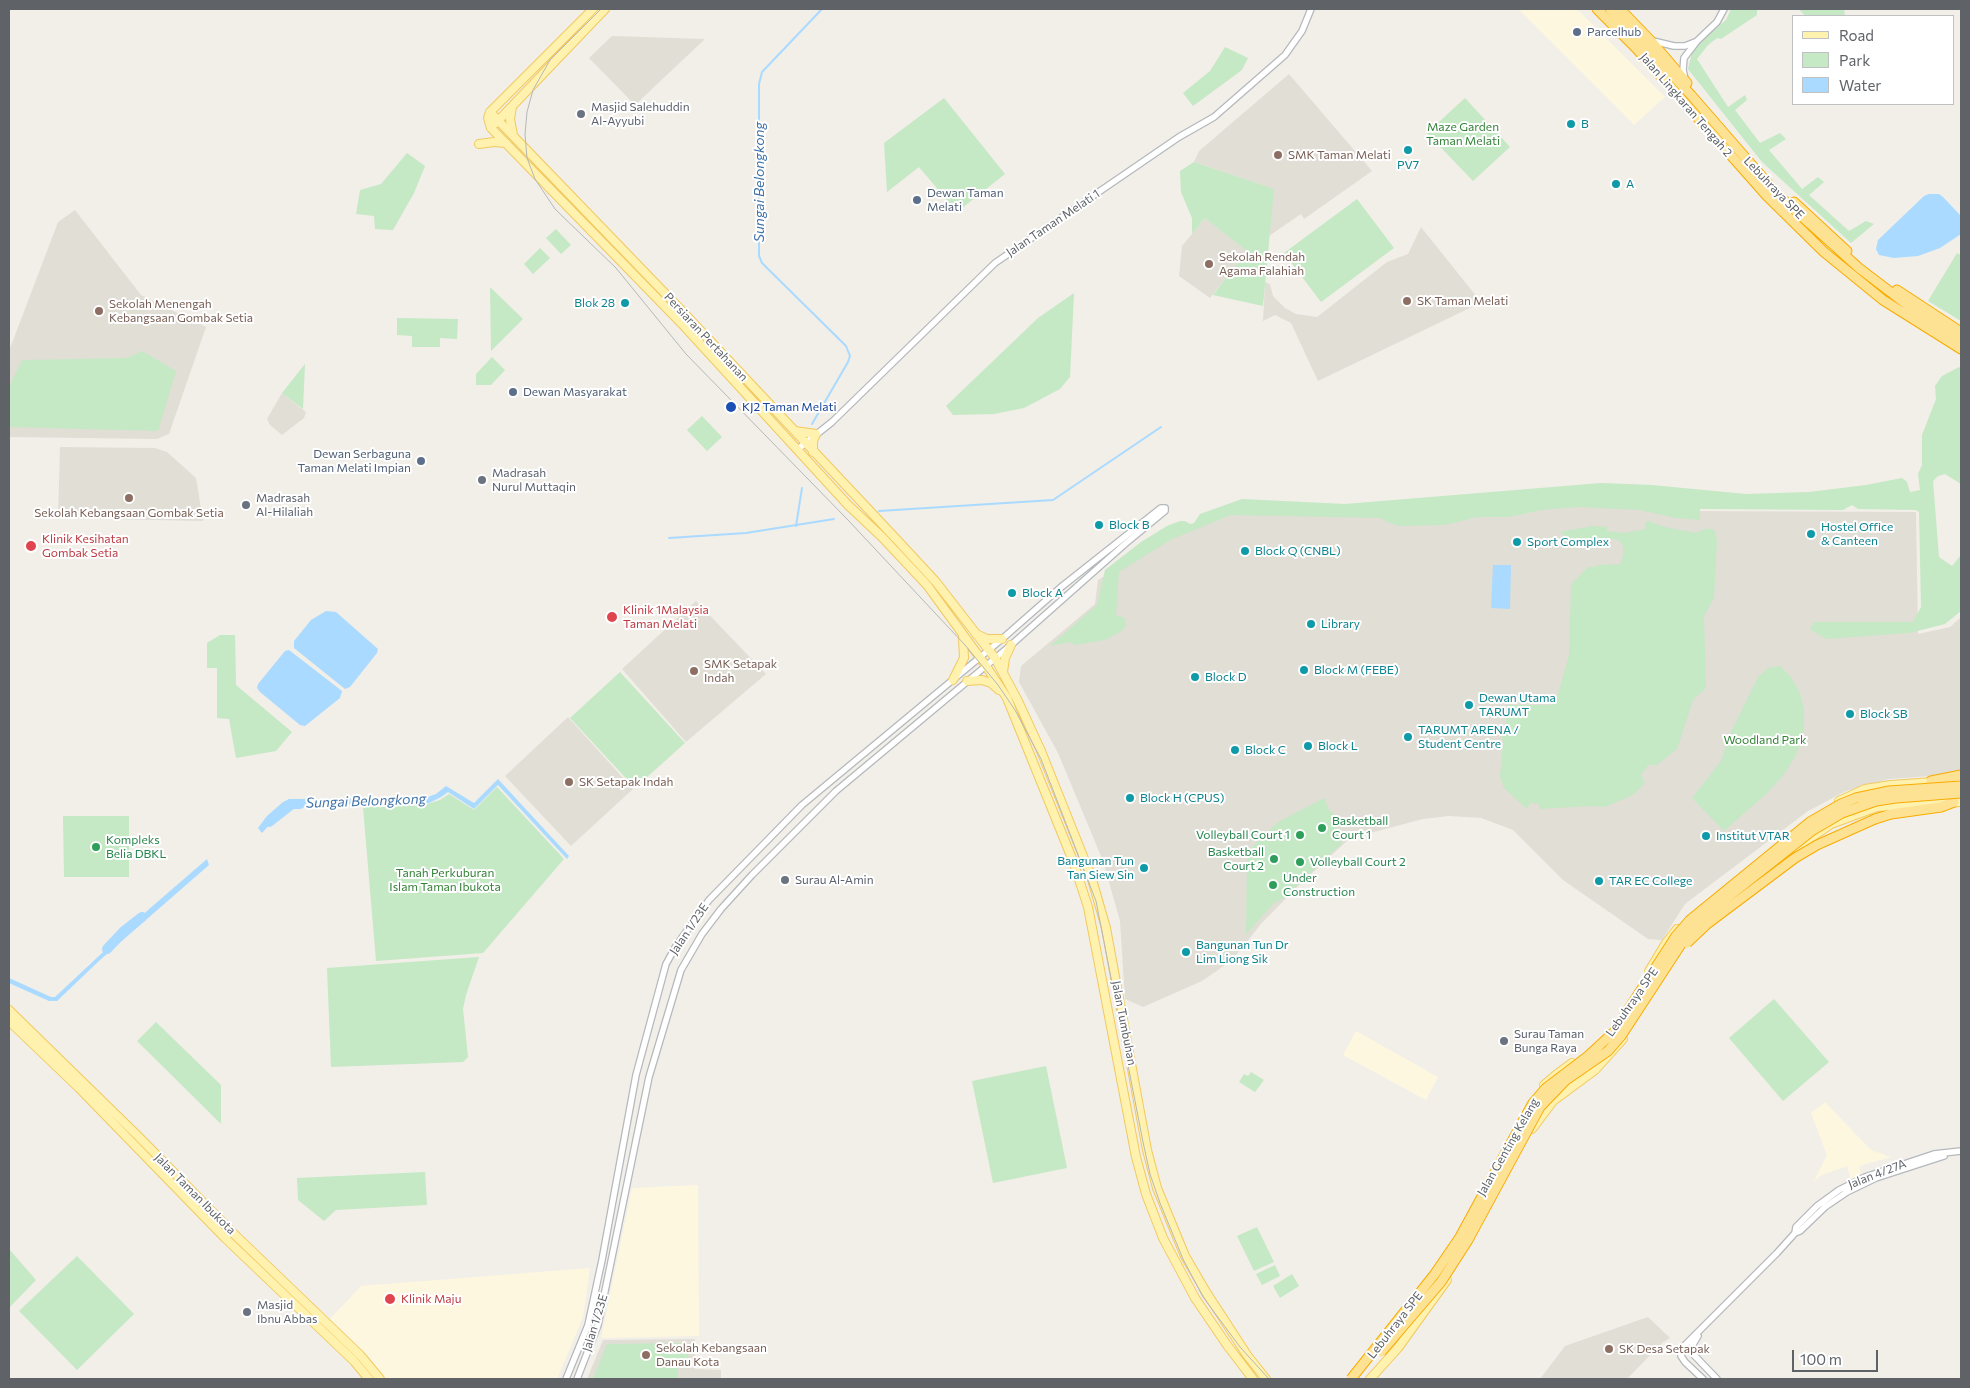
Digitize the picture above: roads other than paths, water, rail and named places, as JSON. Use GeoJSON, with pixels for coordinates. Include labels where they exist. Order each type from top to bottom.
{"type":"FeatureCollection","features":[{"type":"Feature","properties":{"kind":"highway","name":"Jalan Lingkaran Tengah 2"},"geometry":{"type":"LineString","coordinates":[[1597,9],[1636,48],[1767,196],[1824,252],[1883,300],[1961,349]]}},
{"type":"Feature","properties":{"kind":"highway","name":"Lebuhraya SPE"},"geometry":{"type":"LineString","coordinates":[[1610,9],[1669,72],[1777,194],[1832,245],[1914,310],[1961,340]]}},
{"type":"Feature","properties":{"kind":"highway","name":"Jalan Lingkaran Tengah 2"},"geometry":{"type":"LineString","coordinates":[[1620,9],[1651,41],[1779,188],[1848,252],[1903,294],[1961,332]]}},
{"type":"Feature","properties":{"kind":"highway"},"geometry":{"type":"LineString","coordinates":[[1931,781],[1961,775]]}},
{"type":"Feature","properties":{"kind":"highway","name":"Lebuhraya SPE"},"geometry":{"type":"LineString","coordinates":[[1350,1379],[1434,1275],[1455,1244],[1533,1103],[1546,1088],[1588,1056],[1614,1032],[1676,936],[1690,920],[1810,822],[1841,804],[1856,798],[1889,791],[1961,786]]}},
{"type":"Feature","properties":{"kind":"highway","name":"Lebuhraya SPE"},"geometry":{"type":"LineString","coordinates":[[1359,1379],[1441,1282],[1468,1240],[1540,1107],[1566,1080],[1608,1051],[1621,1036],[1687,935],[1709,912],[1828,820],[1876,801],[1961,793]]}},
{"type":"Feature","properties":{"kind":"highway"},"geometry":{"type":"LineString","coordinates":[[1670,959],[1707,924],[1795,858],[1825,841],[1891,814],[1941,807],[1958,802]]}},
{"type":"Feature","properties":{"kind":"main road"},"geometry":{"type":"LineString","coordinates":[[489,115],[593,9]]}},
{"type":"Feature","properties":{"kind":"main road"},"geometry":{"type":"LineString","coordinates":[[491,128],[605,9]]}},
{"type":"Feature","properties":{"kind":"main road"},"geometry":{"type":"LineString","coordinates":[[513,105],[510,119],[513,135]]}},
{"type":"Feature","properties":{"kind":"main road","name":"Persiaran Pertahanan"},"geometry":{"type":"LineString","coordinates":[[489,115],[498,120],[513,135],[683,312],[936,582],[995,658]]}},
{"type":"Feature","properties":{"kind":"main road","name":"Persiaran Pertahanan"},"geometry":{"type":"LineString","coordinates":[[489,115],[491,128],[684,326],[848,505],[882,537],[927,585],[986,666]]}},
{"type":"Feature","properties":{"kind":"main road"},"geometry":{"type":"LineString","coordinates":[[479,144],[506,143]]}},
{"type":"Feature","properties":{"kind":"main road"},"geometry":{"type":"LineString","coordinates":[[795,431],[816,434],[813,441],[813,452]]}},
{"type":"Feature","properties":{"kind":"main road"},"geometry":{"type":"LineString","coordinates":[[975,633],[987,639],[1002,639]]}},
{"type":"Feature","properties":{"kind":"main road"},"geometry":{"type":"LineString","coordinates":[[953,680],[964,658],[963,635]]}},
{"type":"Feature","properties":{"kind":"main road"},"geometry":{"type":"LineString","coordinates":[[1003,672],[1005,658],[1011,645]]}},
{"type":"Feature","properties":{"kind":"main road","name":"Jalan Tumbuhan"},"geometry":{"type":"LineString","coordinates":[[995,658],[1041,751],[1091,876],[1106,928],[1152,1170],[1169,1220],[1206,1292],[1230,1330],[1266,1379]]}},
{"type":"Feature","properties":{"kind":"main road","name":"Jalan Tumbuhan"},"geometry":{"type":"LineString","coordinates":[[986,666],[1008,698],[1073,861],[1088,906],[1136,1157],[1161,1233],[1195,1298],[1253,1379]]}},
{"type":"Feature","properties":{"kind":"main road"},"geometry":{"type":"LineString","coordinates":[[967,681],[977,679],[987,681],[1008,698]]}},
{"type":"Feature","properties":{"kind":"main road","name":"Jalan Genting Kelang"},"geometry":{"type":"LineString","coordinates":[[1350,1379],[1404,1312],[1448,1249],[1529,1107],[1543,1087],[1554,1076],[1589,1052],[1608,1035],[1672,935],[1688,917],[1766,852],[1832,804],[1866,789],[1931,781],[1961,780]]}},
{"type":"Feature","properties":{"kind":"main road","name":"Jalan Genting Kelang"},"geometry":{"type":"LineString","coordinates":[[1370,1379],[1398,1348],[1446,1282],[1477,1231],[1527,1138],[1544,1111],[1566,1091],[1595,1070],[1616,1048],[1632,1026],[1668,965],[1686,940],[1710,916],[1784,856],[1831,824],[1877,807],[1958,802]]}},
{"type":"Feature","properties":{"kind":"main road"},"geometry":{"type":"LineString","coordinates":[[1107,1000],[1114,1010],[1120,1006],[1120,998]]}},
{"type":"Feature","properties":{"kind":"main road","name":"Jalan Taman Ibukota"},"geometry":{"type":"LineString","coordinates":[[9,1010],[139,1137],[232,1232],[360,1355],[380,1379]]}},
{"type":"Feature","properties":{"kind":"main road","name":"Jalan Taman Ibukota"},"geometry":{"type":"LineString","coordinates":[[9,1021],[79,1088],[225,1238],[354,1361],[370,1379]]}},
{"type":"Feature","properties":{"kind":"main road"},"geometry":{"type":"LineString","coordinates":[[1115,1044],[1118,1037],[1122,1035],[1128,1042]]}},
{"type":"Feature","properties":{"kind":"main road"},"geometry":{"type":"LineString","coordinates":[[1554,1076],[1552,1084],[1554,1090],[1566,1091]]}},
{"type":"Feature","properties":{"kind":"main road"},"geometry":{"type":"LineString","coordinates":[[1143,1182],[1150,1183],[1152,1170]]}},
{"type":"Feature","properties":{"kind":"main road"},"geometry":{"type":"LineString","coordinates":[[1161,1233],[1160,1219],[1169,1220]]}},
{"type":"Feature","properties":{"kind":"main road"},"geometry":{"type":"LineString","coordinates":[[1175,1260],[1182,1260],[1182,1248]]}},
{"type":"Feature","properties":{"kind":"street","name":"Jalan Taman Melati 1"},"geometry":{"type":"LineString","coordinates":[[798,449],[832,422],[995,263],[1179,137],[1214,117],[1285,54],[1302,31],[1311,9]]}},
{"type":"Feature","properties":{"kind":"street"},"geometry":{"type":"LineString","coordinates":[[1686,82],[1683,70],[1684,58],[1697,41],[1717,22],[1724,9]]}},
{"type":"Feature","properties":{"kind":"street"},"geometry":{"type":"LineString","coordinates":[[1651,41],[1674,46],[1685,46],[1697,41]]}},
{"type":"Feature","properties":{"kind":"street","name":"Jalan 1/23E"},"geometry":{"type":"LineString","coordinates":[[566,1379],[588,1325],[606,1241],[636,1075],[670,955],[709,900],[772,834],[848,766],[980,658],[1060,588],[1161,508],[1165,508],[1165,512],[1125,544],[1011,645],[836,791],[737,891],[712,920],[689,954],[681,970],[649,1077],[598,1325],[577,1379]]}},
{"type":"Feature","properties":{"kind":"street","name":"Jalan 4/27A"},"geometry":{"type":"LineString","coordinates":[[1703,1379],[1685,1362],[1681,1351],[1795,1233],[1800,1231],[1825,1207],[1847,1192],[1876,1178],[1961,1151]]}},
{"type":"Feature","properties":{"kind":"street","name":"Jalan 4/27A"},"geometry":{"type":"LineString","coordinates":[[1701,1330],[1692,1346],[1692,1353],[1717,1379]]}},
{"type":"Feature","properties":{"kind":"water"},"geometry":{"type":"Polygon","coordinates":[[[1939,194],[1961,216],[1961,234],[1940,248],[1918,256],[1894,258],[1879,255],[1876,249],[1878,240],[1924,196],[1939,194]]]}},
{"type":"Feature","properties":{"kind":"water"},"geometry":{"type":"Polygon","coordinates":[[[1493,565],[1511,565],[1510,609],[1491,608],[1493,565]]]}},
{"type":"Feature","properties":{"kind":"water"},"geometry":{"type":"Polygon","coordinates":[[[326,611],[336,612],[378,649],[377,653],[350,687],[345,689],[294,648],[294,641],[311,620],[326,611]]]}},
{"type":"Feature","properties":{"kind":"water"},"geometry":{"type":"Polygon","coordinates":[[[289,650],[342,691],[340,698],[305,726],[300,725],[257,688],[258,684],[285,651],[289,650]]]}},
{"type":"Feature","properties":{"kind":"water"},"geometry":{"type":"Polygon","coordinates":[[[498,779],[569,856],[567,859],[498,785],[474,809],[448,792],[429,803],[292,805],[286,807],[262,833],[258,828],[267,816],[289,799],[425,798],[436,794],[446,786],[474,803],[498,779]]]}},
{"type":"Feature","properties":{"kind":"water"},"geometry":{"type":"Polygon","coordinates":[[[207,859],[209,865],[100,960],[57,1001],[49,1001],[9,983],[9,978],[51,997],[55,997],[148,910],[207,859]]]}},
{"type":"Feature","properties":{"kind":"waterway","name":"Sungai Belongkong"},"geometry":{"type":"LineString","coordinates":[[812,424],[850,356],[846,346],[762,263],[759,256],[759,84],[762,72],[822,9]]}},
{"type":"Feature","properties":{"kind":"waterway"},"geometry":{"type":"LineString","coordinates":[[879,511],[1053,500],[1161,427]]}},
{"type":"Feature","properties":{"kind":"waterway","name":"Sungai Belongkong"},"geometry":{"type":"LineString","coordinates":[[796,526],[802,488]]}},
{"type":"Feature","properties":{"kind":"waterway","name":"Sungai Belongkong"},"geometry":{"type":"LineString","coordinates":[[669,538],[746,533],[834,519]]}},
{"type":"Feature","properties":{"kind":"waterway","name":"Sungai Belongkong"},"geometry":{"type":"LineString","coordinates":[[269,822],[292,804],[300,804]]}},
{"type":"Feature","properties":{"kind":"waterway","name":"Sungai Belongkong"},"geometry":{"type":"LineString","coordinates":[[107,949],[124,931],[142,917]]}},
{"type":"Feature","properties":{"kind":"tram line"},"geometry":{"type":"LineString","coordinates":[[601,9],[550,60],[533,90],[527,112],[525,134],[527,158],[535,179],[555,209],[616,268],[686,354],[847,519],[965,645],[998,685],[1015,710],[1041,759],[1096,901],[1143,1142],[1150,1174],[1160,1203],[1183,1259],[1203,1297],[1240,1347],[1269,1379]]}},
{"type":"Feature","properties":{"kind":"place","name":"Parcelhub"},"geometry":{"type":"Point","coordinates":[1577,32]}},
{"type":"Feature","properties":{"kind":"place","name":"Masjid Salehuddin Al-Ayyubi"},"geometry":{"type":"Point","coordinates":[581,114]}},
{"type":"Feature","properties":{"kind":"place","name":"B"},"geometry":{"type":"Point","coordinates":[1571,124]}},
{"type":"Feature","properties":{"kind":"place","name":"PV7"},"geometry":{"type":"Point","coordinates":[1408,150]}},
{"type":"Feature","properties":{"kind":"place","name":"SMK Taman Melati"},"geometry":{"type":"Point","coordinates":[1278,155]}},
{"type":"Feature","properties":{"kind":"place","name":"A"},"geometry":{"type":"Point","coordinates":[1616,184]}},
{"type":"Feature","properties":{"kind":"place","name":"Dewan Taman Melati"},"geometry":{"type":"Point","coordinates":[917,200]}},
{"type":"Feature","properties":{"kind":"place","name":"Sekolah Rendah Agama Falahiah"},"geometry":{"type":"Point","coordinates":[1209,264]}},
{"type":"Feature","properties":{"kind":"place","name":"SK Taman Melati"},"geometry":{"type":"Point","coordinates":[1407,301]}},
{"type":"Feature","properties":{"kind":"place","name":"Blok 28"},"geometry":{"type":"Point","coordinates":[625,303]}},
{"type":"Feature","properties":{"kind":"place","name":"Sekolah Menengah Kebangsaan Gombak Setia"},"geometry":{"type":"Point","coordinates":[99,311]}},
{"type":"Feature","properties":{"kind":"place","name":"Dewan Masyarakat"},"geometry":{"type":"Point","coordinates":[513,392]}},
{"type":"Feature","properties":{"kind":"place","name":"KJ2 Taman Melati"},"geometry":{"type":"Point","coordinates":[731,407]}},
{"type":"Feature","properties":{"kind":"place","name":"Dewan Serbaguna Taman Melati Impian"},"geometry":{"type":"Point","coordinates":[421,461]}},
{"type":"Feature","properties":{"kind":"place","name":"Madrasah Nurul Muttaqin"},"geometry":{"type":"Point","coordinates":[482,480]}},
{"type":"Feature","properties":{"kind":"place","name":"Sekolah Kebangsaan Gombak Setia"},"geometry":{"type":"Point","coordinates":[129,498]}},
{"type":"Feature","properties":{"kind":"place","name":"Madrasah Al-Hilaliah"},"geometry":{"type":"Point","coordinates":[246,505]}},
{"type":"Feature","properties":{"kind":"place","name":"Block B"},"geometry":{"type":"Point","coordinates":[1099,525]}},
{"type":"Feature","properties":{"kind":"place","name":"Hostel Office & Canteen"},"geometry":{"type":"Point","coordinates":[1811,534]}},
{"type":"Feature","properties":{"kind":"place","name":"Sport Complex"},"geometry":{"type":"Point","coordinates":[1517,542]}},
{"type":"Feature","properties":{"kind":"place","name":"Klinik Kesihatan Gombak Setia"},"geometry":{"type":"Point","coordinates":[31,546]}},
{"type":"Feature","properties":{"kind":"place","name":"Block Q (CNBL)"},"geometry":{"type":"Point","coordinates":[1245,551]}},
{"type":"Feature","properties":{"kind":"place","name":"Block A"},"geometry":{"type":"Point","coordinates":[1012,593]}},
{"type":"Feature","properties":{"kind":"place","name":"Klinik 1Malaysia Taman Melati"},"geometry":{"type":"Point","coordinates":[612,617]}},
{"type":"Feature","properties":{"kind":"place","name":"Library"},"geometry":{"type":"Point","coordinates":[1311,624]}},
{"type":"Feature","properties":{"kind":"place","name":"Block M (FEBE)"},"geometry":{"type":"Point","coordinates":[1304,670]}},
{"type":"Feature","properties":{"kind":"place","name":"SMK Setapak Indah"},"geometry":{"type":"Point","coordinates":[694,671]}},
{"type":"Feature","properties":{"kind":"place","name":"Block D"},"geometry":{"type":"Point","coordinates":[1195,677]}},
{"type":"Feature","properties":{"kind":"place","name":"Dewan Utama TARUMT"},"geometry":{"type":"Point","coordinates":[1469,705]}},
{"type":"Feature","properties":{"kind":"place","name":"Block SB"},"geometry":{"type":"Point","coordinates":[1850,714]}},
{"type":"Feature","properties":{"kind":"place","name":"TARUMT ARENA / Student Centre"},"geometry":{"type":"Point","coordinates":[1408,737]}},
{"type":"Feature","properties":{"kind":"place","name":"Block L"},"geometry":{"type":"Point","coordinates":[1308,746]}},
{"type":"Feature","properties":{"kind":"place","name":"Block C"},"geometry":{"type":"Point","coordinates":[1235,750]}},
{"type":"Feature","properties":{"kind":"place","name":"SK Setapak Indah"},"geometry":{"type":"Point","coordinates":[569,782]}},
{"type":"Feature","properties":{"kind":"place","name":"Block H (CPUS)"},"geometry":{"type":"Point","coordinates":[1130,798]}},
{"type":"Feature","properties":{"kind":"place","name":"Basketball Court 1"},"geometry":{"type":"Point","coordinates":[1322,828]}},
{"type":"Feature","properties":{"kind":"place","name":"Volleyball Court 1"},"geometry":{"type":"Point","coordinates":[1300,835]}},
{"type":"Feature","properties":{"kind":"place","name":"Institut VTAR"},"geometry":{"type":"Point","coordinates":[1706,836]}},
{"type":"Feature","properties":{"kind":"place","name":"Kompleks Belia DBKL"},"geometry":{"type":"Point","coordinates":[96,847]}},
{"type":"Feature","properties":{"kind":"place","name":"Basketball Court 2"},"geometry":{"type":"Point","coordinates":[1274,859]}},
{"type":"Feature","properties":{"kind":"place","name":"Volleyball Court 2"},"geometry":{"type":"Point","coordinates":[1300,862]}},
{"type":"Feature","properties":{"kind":"place","name":"Bangunan Tun Tan Siew Sin"},"geometry":{"type":"Point","coordinates":[1144,868]}},
{"type":"Feature","properties":{"kind":"place","name":"Surau Al-Amin"},"geometry":{"type":"Point","coordinates":[785,880]}},
{"type":"Feature","properties":{"kind":"place","name":"TAR EC College"},"geometry":{"type":"Point","coordinates":[1599,881]}},
{"type":"Feature","properties":{"kind":"place","name":"Under Construction"},"geometry":{"type":"Point","coordinates":[1273,885]}},
{"type":"Feature","properties":{"kind":"place","name":"Bangunan Tun Dr Lim Liong Sik"},"geometry":{"type":"Point","coordinates":[1186,952]}},
{"type":"Feature","properties":{"kind":"place","name":"Surau Taman Bunga Raya"},"geometry":{"type":"Point","coordinates":[1504,1041]}},
{"type":"Feature","properties":{"kind":"place","name":"Klinik Maju"},"geometry":{"type":"Point","coordinates":[390,1299]}},
{"type":"Feature","properties":{"kind":"place","name":"Masjid Ibnu Abbas"},"geometry":{"type":"Point","coordinates":[247,1312]}},
{"type":"Feature","properties":{"kind":"place","name":"SK Desa Setapak"},"geometry":{"type":"Point","coordinates":[1609,1349]}},
{"type":"Feature","properties":{"kind":"place","name":"Sekolah Kebangsaan Danau Kota"},"geometry":{"type":"Point","coordinates":[646,1355]}},
{"type":"Feature","properties":{"kind":"park label","name":"Maze Garden Taman Melati"},"geometry":{"type":"Point","coordinates":[1463,134]}},
{"type":"Feature","properties":{"kind":"park label","name":"Woodland Park"},"geometry":{"type":"Point","coordinates":[1765,740]}},
{"type":"Feature","properties":{"kind":"park label","name":"Tanah Perkuburan Islam Taman Ibukota"},"geometry":{"type":"Point","coordinates":[445,880]}}]}
